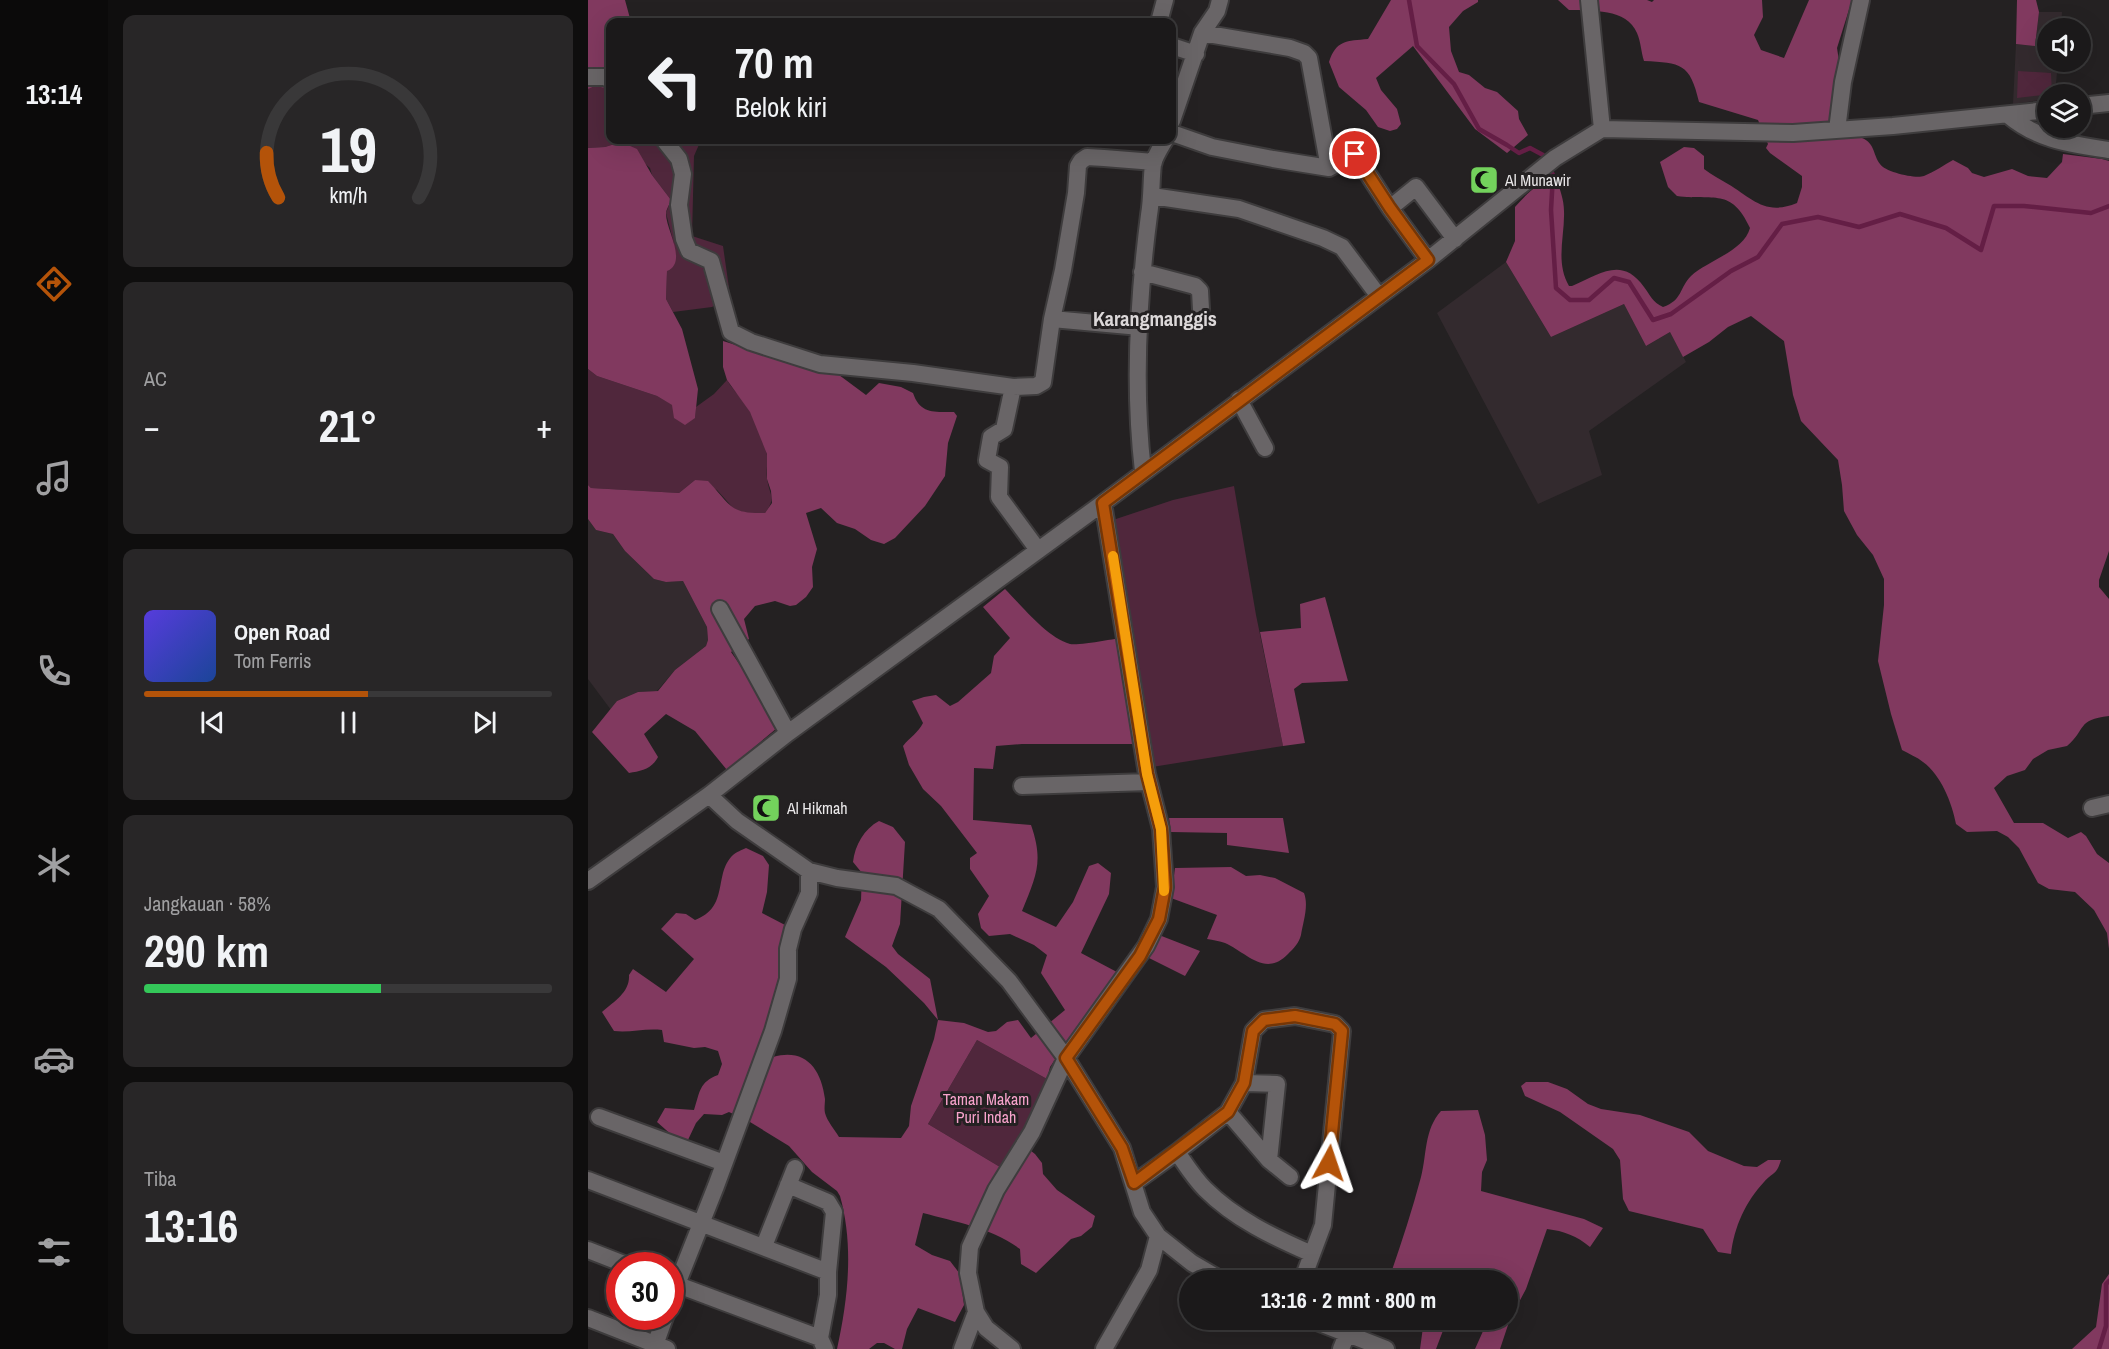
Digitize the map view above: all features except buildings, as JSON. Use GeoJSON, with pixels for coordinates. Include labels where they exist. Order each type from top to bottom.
{"type":"FeatureCollection","features":[{"type":"Feature","properties":{"kind":"street"},"geometry":{"type":"LineString","coordinates":[[1161,18],[1165,0]]}},
{"type":"Feature","properties":{"kind":"street"},"geometry":{"type":"LineString","coordinates":[[1176,110],[1202,33],[1217,11],[1220,0]]}},
{"type":"Feature","properties":{"kind":"street"},"geometry":{"type":"LineString","coordinates":[[1588,0],[1602,129]]}},
{"type":"Feature","properties":{"kind":"street"},"geometry":{"type":"LineString","coordinates":[[1837,130],[1842,82],[1861,0]]}},
{"type":"Feature","properties":{"kind":"street"},"geometry":{"type":"LineString","coordinates":[[1202,33],[1290,48],[1304,53],[1309,58],[1329,168]]}},
{"type":"Feature","properties":{"kind":"street"},"geometry":{"type":"LineString","coordinates":[[1176,47],[1196,54]]}},
{"type":"Feature","properties":{"kind":"street"},"geometry":{"type":"LineString","coordinates":[[588,77],[606,78]]}},
{"type":"Feature","properties":{"kind":"street"},"geometry":{"type":"LineString","coordinates":[[2091,105],[2109,103]]}},
{"type":"Feature","properties":{"kind":"street"},"geometry":{"type":"LineString","coordinates":[[588,882],[709,795],[788,733],[1103,503],[1378,295],[1428,260],[1555,158],[1602,129],[1793,133],[2037,111]]}},
{"type":"Feature","properties":{"kind":"street"},"geometry":{"type":"LineString","coordinates":[[2008,115],[2024,128],[2037,134],[2064,143],[2109,150]]}},
{"type":"Feature","properties":{"kind":"street"},"geometry":{"type":"LineString","coordinates":[[1176,134],[1212,147],[1329,168],[1355,154],[1390,208],[1428,260]]}},
{"type":"Feature","properties":{"kind":"street"},"geometry":{"type":"LineString","coordinates":[[667,144],[679,159],[683,174],[679,205],[684,239],[689,251],[711,261],[731,332],[751,342],[820,364],[913,373],[1013,387],[1036,387],[1043,382],[1052,319],[1076,194],[1078,166],[1081,161],[1087,157],[1154,162]]}},
{"type":"Feature","properties":{"kind":"street"},"geometry":{"type":"LineString","coordinates":[[1143,471],[1138,434],[1137,374],[1142,272],[1154,162],[1163,144]]}},
{"type":"Feature","properties":{"kind":"street"},"geometry":{"type":"LineString","coordinates":[[1390,208],[1416,187],[1455,238]]}},
{"type":"Feature","properties":{"kind":"street"},"geometry":{"type":"LineString","coordinates":[[1152,196],[1239,209],[1323,238],[1342,247],[1378,295]]}},
{"type":"Feature","properties":{"kind":"street"},"geometry":{"type":"LineString","coordinates":[[1142,272],[1195,286],[1200,291],[1201,309]]}},
{"type":"Feature","properties":{"kind":"street"},"geometry":{"type":"LineString","coordinates":[[1052,319],[1140,327]]}},
{"type":"Feature","properties":{"kind":"street"},"geometry":{"type":"LineString","coordinates":[[1013,387],[1004,429],[991,437],[987,460],[1000,467],[999,497],[1038,550]]}},
{"type":"Feature","properties":{"kind":"street"},"geometry":{"type":"LineString","coordinates":[[1239,400],[1265,448]]}},
{"type":"Feature","properties":{"kind":"street"},"geometry":{"type":"LineString","coordinates":[[1012,1349],[986,1328],[976,1312],[968,1273],[970,1247],[996,1190],[1032,1132],[1066,1058],[1140,956],[1159,919],[1165,887],[1161,829],[1149,782],[1103,503]]}},
{"type":"Feature","properties":{"kind":"street"},"geometry":{"type":"LineString","coordinates":[[720,609],[788,733]]}},
{"type":"Feature","properties":{"kind":"street"},"geometry":{"type":"LineString","coordinates":[[1022,786],[1149,782]]}},
{"type":"Feature","properties":{"kind":"street"},"geometry":{"type":"LineString","coordinates":[[709,795],[736,821],[809,871],[837,878],[896,886],[939,909],[1010,981],[1066,1058],[1122,1148],[1142,1212],[1158,1236],[1204,1270]]}},
{"type":"Feature","properties":{"kind":"street"},"geometry":{"type":"LineString","coordinates":[[2092,807],[2109,804]]}},
{"type":"Feature","properties":{"kind":"street"},"geometry":{"type":"LineString","coordinates":[[684,1260],[724,1163],[773,1031],[788,978],[788,950],[793,929],[809,893],[809,871]]}},
{"type":"Feature","properties":{"kind":"street"},"geometry":{"type":"LineString","coordinates":[[1134,1183],[1228,1112],[1244,1083],[1253,1031],[1264,1020],[1295,1016],[1335,1024],[1342,1031],[1326,1206],[1323,1225],[1306,1270]]}},
{"type":"Feature","properties":{"kind":"street"},"geometry":{"type":"LineString","coordinates":[[1244,1083],[1277,1084],[1269,1160]]}},
{"type":"Feature","properties":{"kind":"street"},"geometry":{"type":"LineString","coordinates":[[1228,1112],[1269,1160],[1290,1177]]}},
{"type":"Feature","properties":{"kind":"street"},"geometry":{"type":"LineString","coordinates":[[599,1117],[724,1163]]}},
{"type":"Feature","properties":{"kind":"street"},"geometry":{"type":"LineString","coordinates":[[1177,1152],[1206,1189],[1232,1212],[1263,1232],[1312,1254]]}},
{"type":"Feature","properties":{"kind":"street"},"geometry":{"type":"LineString","coordinates":[[764,1246],[795,1168]]}},
{"type":"Feature","properties":{"kind":"street"},"geometry":{"type":"LineString","coordinates":[[588,1180],[828,1272]]}},
{"type":"Feature","properties":{"kind":"street"},"geometry":{"type":"LineString","coordinates":[[684,1287],[822,1344],[835,1217],[828,1202],[788,1185]]}},
{"type":"Feature","properties":{"kind":"street"},"geometry":{"type":"LineString","coordinates":[[1104,1349],[1149,1270],[1158,1236]]}},
{"type":"Feature","properties":{"kind":"street"},"geometry":{"type":"LineString","coordinates":[[588,1250],[606,1257]]}},
{"type":"Feature","properties":{"kind":"street"},"geometry":{"type":"LineString","coordinates":[[962,1349],[976,1312]]}},
{"type":"Feature","properties":{"kind":"street"},"geometry":{"type":"LineString","coordinates":[[588,1318],[661,1347],[663,1330]]}},
{"type":"Feature","properties":{"kind":"street"},"geometry":{"type":"LineString","coordinates":[[1327,1330],[1344,1341],[1386,1349]]}},
{"type":"Feature","properties":{"kind":"shaded area"},"geometry":{"type":"Polygon","coordinates":[[[588,0],[625,0],[630,18],[606,18],[606,89],[594,87],[588,89],[588,0]]]}},
{"type":"Feature","properties":{"kind":"shaded area"},"geometry":{"type":"Polygon","coordinates":[[[1391,0],[1478,0],[1463,11],[1449,27],[1451,51],[1459,72],[1469,75],[1485,88],[1497,92],[1518,111],[1519,119],[1528,135],[1507,153],[1475,129],[1413,46],[1376,78],[1381,90],[1397,109],[1401,124],[1397,129],[1390,131],[1378,127],[1366,110],[1339,87],[1329,62],[1335,49],[1343,43],[1368,39],[1391,0]]]}},
{"type":"Feature","properties":{"kind":"shaded area"},"geometry":{"type":"Polygon","coordinates":[[[1558,0],[1647,0],[1652,2],[1654,0],[1762,0],[1763,17],[1754,35],[1761,50],[1784,58],[1809,0],[1852,0],[1837,48],[1839,61],[1832,101],[1833,139],[1862,138],[1869,143],[1883,167],[1914,177],[1924,176],[1953,160],[1968,168],[1972,173],[1984,177],[2012,169],[2028,176],[2047,178],[2062,162],[2063,154],[2109,161],[2109,551],[2099,580],[2099,587],[2109,599],[2109,716],[2086,723],[2067,746],[2048,750],[2033,759],[2025,770],[2007,776],[1994,788],[2014,823],[2043,823],[2068,838],[2081,832],[2097,854],[2109,863],[2109,949],[2107,933],[2094,910],[2075,892],[2049,889],[2038,883],[2019,848],[2008,837],[1997,831],[1967,832],[1956,824],[1949,799],[1935,774],[1921,760],[1902,750],[1878,661],[1884,605],[1884,579],[1873,555],[1857,535],[1844,511],[1838,460],[1801,421],[1793,395],[1784,341],[1751,316],[1728,327],[1709,342],[1683,357],[1670,332],[1646,346],[1624,304],[1551,337],[1506,262],[1515,241],[1515,207],[1538,186],[1556,179],[1564,207],[1562,268],[1569,286],[1610,270],[1619,270],[1636,278],[1654,301],[1663,307],[1674,301],[1691,276],[1740,243],[1750,228],[1736,206],[1728,201],[1720,198],[1677,196],[1668,187],[1660,162],[1684,147],[1694,148],[1704,156],[1704,169],[1752,200],[1768,207],[1786,207],[1797,203],[1802,187],[1802,176],[1766,148],[1768,144],[1758,120],[1699,102],[1692,79],[1682,68],[1667,63],[1644,61],[1637,33],[1625,19],[1608,12],[1569,10],[1558,0]]]}},
{"type":"Feature","properties":{"kind":"shaded area"},"geometry":{"type":"Polygon","coordinates":[[[2017,0],[2036,0],[2039,12],[2035,46],[2016,44],[2017,0]]]}},
{"type":"Feature","properties":{"kind":"shaded area"},"geometry":{"type":"Polygon","coordinates":[[[2039,12],[2062,12],[2062,18],[2038,18],[2039,12]]]}},
{"type":"Feature","properties":{"kind":"shaded area"},"geometry":{"type":"Polygon","coordinates":[[[2037,29],[2037,72],[2057,72],[2056,84],[2037,84],[2037,100],[2013,104],[2016,44],[2035,46],[2037,29]]]}},
{"type":"Feature","properties":{"kind":"shaded area"},"geometry":{"type":"Polygon","coordinates":[[[626,144],[637,149],[652,175],[671,200],[666,214],[676,261],[667,271],[666,299],[682,329],[698,389],[695,418],[685,425],[674,418],[672,405],[657,396],[597,376],[588,369],[588,148],[626,144]]]}},
{"type":"Feature","properties":{"kind":"shaded area"},"geometry":{"type":"Polygon","coordinates":[[[1506,262],[1551,337],[1624,304],[1646,346],[1670,332],[1686,362],[1589,431],[1602,475],[1538,504],[1437,313],[1506,262]]]}},
{"type":"Feature","properties":{"kind":"shaded area"},"geometry":{"type":"Polygon","coordinates":[[[723,341],[804,366],[835,372],[866,395],[879,383],[901,387],[913,393],[924,408],[934,412],[954,412],[957,416],[948,443],[945,476],[925,506],[895,538],[884,544],[871,540],[855,529],[837,523],[821,508],[806,513],[817,549],[812,567],[813,587],[796,605],[790,606],[775,601],[755,606],[744,619],[749,639],[731,652],[770,708],[777,728],[727,770],[695,731],[666,714],[644,734],[658,757],[656,761],[646,769],[629,773],[592,732],[617,701],[638,692],[658,691],[675,670],[706,646],[707,627],[683,581],[666,582],[654,579],[625,551],[613,534],[596,530],[588,519],[588,485],[591,488],[679,493],[695,480],[708,481],[737,510],[765,513],[772,503],[767,479],[767,454],[750,412],[727,380],[723,367],[723,341]]]}},
{"type":"Feature","properties":{"kind":"shaded area"},"geometry":{"type":"Polygon","coordinates":[[[588,519],[596,530],[613,534],[625,551],[654,579],[666,582],[683,581],[707,627],[706,646],[675,670],[657,691],[638,692],[617,701],[611,710],[588,679],[588,519]]]}},
{"type":"Feature","properties":{"kind":"shaded area"},"geometry":{"type":"Polygon","coordinates":[[[1005,589],[1044,628],[1061,641],[1070,644],[1090,643],[1131,636],[1147,744],[996,746],[993,769],[974,768],[973,820],[1031,825],[1037,849],[1037,869],[1022,911],[1056,927],[1073,902],[1089,866],[1098,863],[1111,873],[1109,894],[1081,953],[1132,980],[1101,1024],[1084,1017],[1050,1067],[1047,1079],[977,1040],[928,1124],[1000,1167],[1017,1140],[1035,1154],[1042,1163],[1043,1174],[1057,1190],[1095,1216],[1092,1227],[1081,1236],[1071,1239],[1036,1273],[1021,1264],[1020,1249],[998,1236],[973,1226],[923,1213],[915,1245],[932,1255],[950,1261],[960,1274],[964,1305],[955,1322],[918,1308],[907,1329],[902,1349],[877,1343],[869,1349],[837,1349],[844,1311],[848,1253],[844,1215],[837,1191],[812,1172],[789,1146],[729,1112],[722,1115],[704,1114],[696,1123],[687,1142],[674,1137],[657,1122],[665,1108],[694,1110],[704,1084],[718,1075],[722,1064],[718,1051],[705,1047],[694,1048],[664,1042],[662,1030],[614,1031],[602,1012],[624,991],[633,969],[666,992],[694,959],[661,929],[676,913],[686,914],[695,920],[706,914],[717,899],[727,863],[734,854],[746,848],[763,856],[769,865],[767,892],[762,913],[785,925],[800,925],[796,969],[775,1036],[773,1057],[794,1055],[810,1063],[820,1078],[826,1116],[839,1137],[901,1138],[909,1126],[911,1106],[934,1039],[938,1020],[964,1023],[988,1032],[996,1031],[1007,1022],[1018,1020],[1031,1038],[1065,1010],[1041,973],[1047,955],[1034,945],[1010,934],[989,936],[981,928],[978,914],[989,896],[970,869],[970,858],[977,853],[941,806],[923,789],[909,765],[903,746],[923,723],[912,701],[936,695],[950,706],[958,702],[991,673],[994,656],[1010,638],[983,607],[1005,589]]]}},
{"type":"Feature","properties":{"kind":"shaded area"},"geometry":{"type":"Polygon","coordinates":[[[1325,597],[1348,681],[1302,683],[1294,689],[1305,743],[1283,746],[1260,632],[1301,628],[1300,604],[1325,597]]]}},
{"type":"Feature","properties":{"kind":"shaded area"},"geometry":{"type":"Polygon","coordinates":[[[1169,818],[1283,818],[1289,853],[1227,845],[1227,833],[1171,832],[1169,818]]]}},
{"type":"Feature","properties":{"kind":"shaded area"},"geometry":{"type":"Polygon","coordinates":[[[879,821],[893,827],[905,842],[900,924],[892,946],[898,954],[930,979],[938,1020],[924,1003],[886,967],[845,937],[861,900],[862,873],[853,862],[856,850],[861,838],[879,821]]]}},
{"type":"Feature","properties":{"kind":"shaded area"},"geometry":{"type":"Polygon","coordinates":[[[1231,867],[1246,876],[1260,875],[1275,878],[1304,893],[1306,909],[1300,938],[1292,950],[1280,961],[1271,964],[1256,961],[1225,943],[1207,939],[1217,915],[1171,898],[1175,868],[1231,867]]]}},
{"type":"Feature","properties":{"kind":"shaded area"},"geometry":{"type":"Polygon","coordinates":[[[1159,935],[1200,951],[1185,976],[1145,956],[1159,935]]]}},
{"type":"Feature","properties":{"kind":"shaded area"},"geometry":{"type":"Polygon","coordinates":[[[1526,1082],[1548,1082],[1567,1089],[1588,1104],[1601,1109],[1640,1115],[1689,1132],[1708,1151],[1744,1166],[1757,1167],[1768,1160],[1781,1160],[1776,1171],[1758,1189],[1746,1206],[1738,1224],[1731,1254],[1718,1252],[1703,1229],[1629,1211],[1623,1199],[1620,1160],[1613,1149],[1560,1112],[1525,1096],[1521,1086],[1526,1082]]]}},
{"type":"Feature","properties":{"kind":"shaded area"},"geometry":{"type":"Polygon","coordinates":[[[1478,1110],[1485,1135],[1487,1160],[1482,1172],[1481,1191],[1584,1219],[1603,1228],[1590,1247],[1570,1235],[1547,1229],[1526,1289],[1518,1304],[1518,1270],[1392,1270],[1421,1177],[1429,1134],[1441,1111],[1478,1110]]]}},
{"type":"Feature","properties":{"kind":"shaded area"},"geometry":{"type":"Polygon","coordinates":[[[2109,1274],[2109,1349],[2072,1349],[2096,1327],[2102,1284],[2109,1274]]]}},
{"type":"Feature","properties":{"kind":"shaded area"},"geometry":{"type":"Polygon","coordinates":[[[1423,1330],[1443,1330],[1436,1349],[1420,1349],[1423,1330]]]}},
{"type":"Feature","properties":{"kind":"shaded area"},"geometry":{"type":"Polygon","coordinates":[[[1484,1330],[1506,1330],[1500,1349],[1475,1349],[1484,1330]]]}},
{"type":"Feature","properties":{"kind":"green space"},"geometry":{"type":"Polygon","coordinates":[[[2018,71],[2051,73],[2052,84],[2037,84],[2037,96],[2017,98],[2018,71]]]}},
{"type":"Feature","properties":{"kind":"green space"},"geometry":{"type":"Polygon","coordinates":[[[592,86],[606,89],[606,144],[615,144],[588,148],[588,89],[592,86]]]}},
{"type":"Feature","properties":{"kind":"green space"},"geometry":{"type":"Polygon","coordinates":[[[623,144],[699,144],[694,156],[692,236],[723,246],[730,295],[712,307],[673,312],[666,299],[667,270],[674,244],[666,213],[671,200],[652,175],[650,168],[623,144]]]}},
{"type":"Feature","properties":{"kind":"green space"},"geometry":{"type":"Polygon","coordinates":[[[588,369],[597,376],[657,396],[695,418],[696,407],[714,394],[727,380],[748,408],[766,449],[767,478],[771,496],[769,508],[765,513],[735,510],[717,490],[695,480],[679,493],[591,488],[588,485],[588,369]]]}},
{"type":"Feature","properties":{"kind":"green space"},"geometry":{"type":"Polygon","coordinates":[[[1234,486],[1256,615],[1283,746],[1152,767],[1113,520],[1173,500],[1234,486]]]}},
{"type":"Feature","properties":{"kind":"green space","name":"Taman Makam Puri Indah"},"geometry":{"type":"Polygon","coordinates":[[[977,1040],[1047,1079],[1024,1129],[1000,1167],[928,1124],[977,1040]]]}},
{"type":"Feature","properties":{"kind":"waterway"},"geometry":{"type":"LineString","coordinates":[[1409,0],[1417,46],[1454,84],[1479,129],[1519,153],[1530,148],[1543,155],[1546,161]]}},
{"type":"Feature","properties":{"kind":"waterway"},"geometry":{"type":"LineString","coordinates":[[1550,169],[1553,175],[1551,210],[1556,288],[1570,300],[1589,300],[1614,278],[1629,282],[1653,320],[1671,314],[1731,271],[1758,257],[1782,224],[1818,217],[1859,227],[1900,214],[1946,228],[1981,250],[1994,206],[2024,206],[2091,213],[2109,206]]}},
{"type":"Feature","properties":{"kind":"waterway"},"geometry":{"type":"LineString","coordinates":[[2099,1349],[2106,1326],[2106,1284],[2109,1281]]}},
{"type":"Feature","properties":{"kind":"slow traffic"},"geometry":{"type":"LineString","coordinates":[[1113,556],[1147,774],[1161,829],[1164,891]]}},
{"type":"Feature","properties":{"kind":"place","name":"Al Munawir"},"geometry":{"type":"Point","coordinates":[1484,180]}},
{"type":"Feature","properties":{"kind":"place","name":"Al Hikmah"},"geometry":{"type":"Point","coordinates":[766,808]}},
{"type":"Feature","properties":{"kind":"district","name":"Karangmanggis"},"geometry":{"type":"Point","coordinates":[1155,319]}},
{"type":"Feature","properties":{"kind":"route"},"geometry":{"type":"LineString","coordinates":[[1329,1163],[1342,1031],[1335,1024],[1295,1016],[1264,1020],[1253,1031],[1244,1083],[1228,1112],[1134,1183],[1122,1148],[1066,1058],[1140,956],[1159,919],[1165,887],[1161,829],[1147,774],[1103,503],[1378,295],[1428,260],[1390,208],[1355,154]]}}]}
